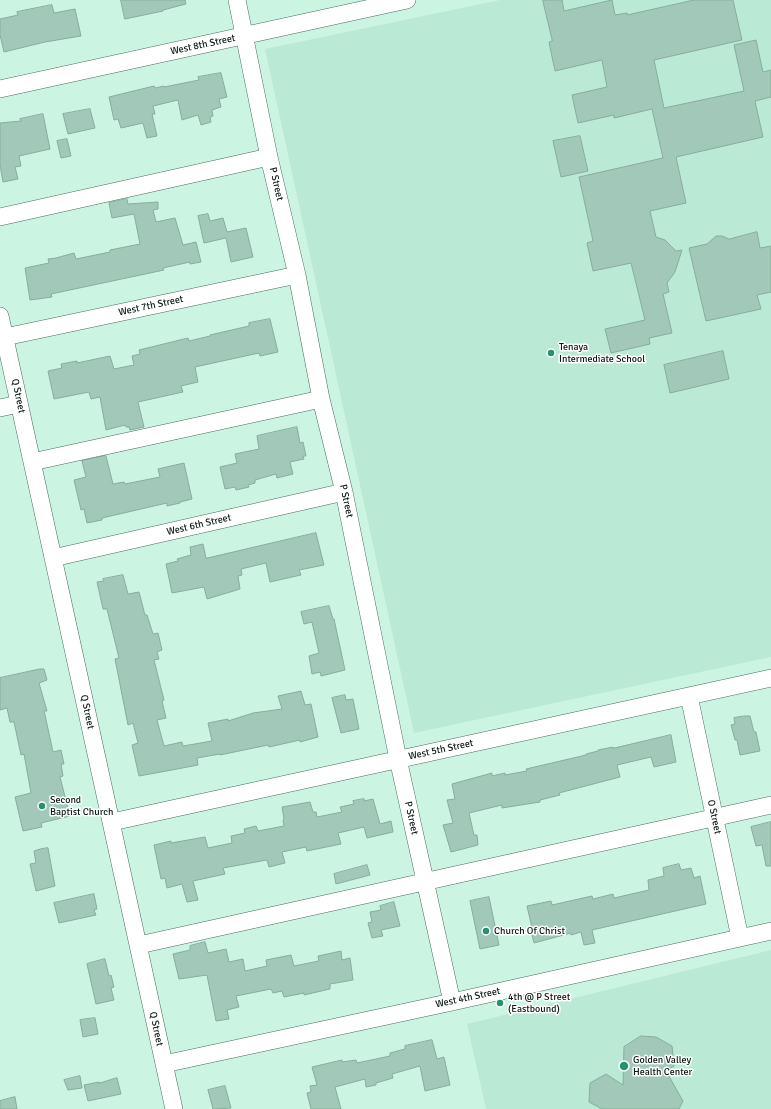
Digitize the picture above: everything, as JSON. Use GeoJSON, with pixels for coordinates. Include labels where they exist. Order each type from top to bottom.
{"type":"FeatureCollection","features":[{"type":"Feature","properties":{"kind":"street","name":"P Street"},"geometry":{"type":"LineString","coordinates":[[236,0],[269,157],[297,276],[321,398],[344,492],[398,759],[452,1002]]}},
{"type":"Feature","properties":{"kind":"street","name":"West 8th Street"},"geometry":{"type":"LineString","coordinates":[[0,89],[407,0]]}},
{"type":"Feature","properties":{"kind":"street"},"geometry":{"type":"LineString","coordinates":[[0,217],[269,157]]}},
{"type":"Feature","properties":{"kind":"street","name":"West 7th Street"},"geometry":{"type":"LineString","coordinates":[[3,335],[297,276]]}},
{"type":"Feature","properties":{"kind":"street","name":"Q Street"},"geometry":{"type":"LineString","coordinates":[[0,316],[6,374],[19,404],[174,1109]]}},
{"type":"Feature","properties":{"kind":"street"},"geometry":{"type":"LineString","coordinates":[[32,462],[321,398]]}},
{"type":"Feature","properties":{"kind":"street"},"geometry":{"type":"LineString","coordinates":[[0,408],[19,404]]}},
{"type":"Feature","properties":{"kind":"street","name":"West 6th Street"},"geometry":{"type":"LineString","coordinates":[[54,558],[344,492]]}},
{"type":"Feature","properties":{"kind":"street","name":"West 5th Street"},"geometry":{"type":"LineString","coordinates":[[112,822],[771,678]]}},
{"type":"Feature","properties":{"kind":"street","name":"O Street"},"geometry":{"type":"LineString","coordinates":[[689,696],[740,938]]}},
{"type":"Feature","properties":{"kind":"street"},"geometry":{"type":"LineString","coordinates":[[139,946],[771,805]]}},
{"type":"Feature","properties":{"kind":"street","name":"West 4th Street"},"geometry":{"type":"LineString","coordinates":[[164,1064],[771,931]]}},
{"type":"Feature","properties":{"kind":"shaded area","name":"Tenaya Intermediate School"},"geometry":{"type":"Polygon","coordinates":[[[500,0],[771,0],[771,657],[414,733],[265,49],[500,0]]]}},
{"type":"Feature","properties":{"kind":"shaded area","name":"Golden Valley Health Center"},"geometry":{"type":"Polygon","coordinates":[[[771,950],[771,1109],[486,1109],[467,1024],[771,950]]]}},
{"type":"Feature","properties":{"kind":"building"},"geometry":{"type":"Polygon","coordinates":[[[121,0],[185,0],[186,4],[163,11],[125,19],[121,0]]]}},
{"type":"Feature","properties":{"kind":"building"},"geometry":{"type":"Polygon","coordinates":[[[543,0],[562,0],[564,11],[612,0],[615,15],[627,13],[627,15],[694,0],[733,0],[742,40],[654,60],[664,108],[744,91],[734,45],[756,40],[763,72],[771,70],[771,97],[755,101],[763,137],[676,157],[686,203],[650,211],[656,237],[665,240],[676,251],[682,250],[675,272],[667,283],[669,292],[663,294],[672,333],[649,338],[650,344],[611,353],[605,329],[645,320],[631,263],[593,271],[587,243],[593,241],[579,177],[663,158],[652,109],[614,118],[614,115],[578,123],[572,95],[607,87],[602,60],[555,71],[549,42],[552,41],[543,0]]]}},
{"type":"Feature","properties":{"kind":"building"},"geometry":{"type":"Polygon","coordinates":[[[52,5],[54,13],[75,9],[81,36],[45,42],[4,52],[0,35],[0,19],[18,15],[17,12],[52,5]]]}},
{"type":"Feature","properties":{"kind":"building"},"geometry":{"type":"Polygon","coordinates":[[[221,73],[227,97],[219,99],[221,107],[212,110],[213,116],[210,117],[211,122],[201,125],[198,115],[182,120],[178,100],[153,106],[155,114],[152,114],[157,136],[147,138],[143,123],[121,128],[118,119],[114,120],[109,97],[154,86],[155,88],[164,87],[199,80],[198,77],[221,73]]]}},
{"type":"Feature","properties":{"kind":"building"},"geometry":{"type":"Polygon","coordinates":[[[90,109],[95,128],[68,134],[63,114],[90,109]]]}},
{"type":"Feature","properties":{"kind":"building"},"geometry":{"type":"Polygon","coordinates":[[[43,114],[50,149],[19,156],[21,166],[15,167],[18,179],[3,182],[0,165],[0,123],[21,121],[20,119],[43,114]]]}},
{"type":"Feature","properties":{"kind":"building"},"geometry":{"type":"Polygon","coordinates":[[[580,136],[588,171],[561,177],[553,141],[580,136]]]}},
{"type":"Feature","properties":{"kind":"building"},"geometry":{"type":"Polygon","coordinates":[[[67,139],[71,156],[61,158],[57,141],[67,139]]]}},
{"type":"Feature","properties":{"kind":"building"},"geometry":{"type":"Polygon","coordinates":[[[127,199],[128,204],[158,202],[158,209],[153,210],[156,222],[175,218],[183,245],[196,242],[201,262],[190,264],[190,262],[163,268],[164,270],[51,294],[52,297],[30,300],[25,268],[49,263],[48,259],[74,253],[76,259],[140,244],[134,214],[112,218],[109,203],[127,199]]]}},
{"type":"Feature","properties":{"kind":"building"},"geometry":{"type":"Polygon","coordinates":[[[208,214],[210,221],[223,218],[227,232],[246,228],[253,257],[231,262],[226,238],[204,243],[198,216],[208,214]]]}},
{"type":"Feature","properties":{"kind":"building"},"geometry":{"type":"Polygon","coordinates":[[[757,232],[760,248],[771,246],[771,292],[757,295],[761,309],[706,321],[689,248],[707,244],[716,236],[722,236],[729,239],[757,232]]]}},
{"type":"Feature","properties":{"kind":"building"},"geometry":{"type":"Polygon","coordinates":[[[270,319],[278,352],[260,356],[259,353],[195,367],[198,382],[181,386],[183,392],[138,402],[144,427],[130,430],[129,427],[126,427],[125,425],[106,430],[100,397],[91,399],[89,392],[54,399],[48,371],[62,368],[61,364],[77,361],[77,363],[110,356],[114,369],[134,365],[132,356],[140,354],[139,350],[188,338],[189,341],[249,326],[249,323],[270,319]]]}},
{"type":"Feature","properties":{"kind":"building"},"geometry":{"type":"Polygon","coordinates":[[[723,351],[729,379],[670,393],[664,365],[723,351]]]}},
{"type":"Feature","properties":{"kind":"building"},"geometry":{"type":"Polygon","coordinates":[[[297,427],[300,443],[303,442],[306,456],[303,456],[304,459],[290,462],[293,474],[277,478],[276,474],[255,480],[255,483],[248,485],[249,487],[236,490],[235,487],[225,489],[220,467],[237,463],[235,454],[259,449],[257,436],[297,427]]]}},
{"type":"Feature","properties":{"kind":"building"},"geometry":{"type":"Polygon","coordinates":[[[106,456],[113,484],[124,482],[125,484],[160,477],[158,469],[184,463],[192,499],[167,506],[167,503],[102,518],[102,520],[87,523],[84,509],[81,510],[74,480],[86,477],[82,461],[106,456]]]}},
{"type":"Feature","properties":{"kind":"building"},"geometry":{"type":"Polygon","coordinates":[[[316,533],[324,565],[299,570],[301,575],[270,582],[266,563],[241,569],[242,575],[238,576],[240,589],[207,599],[204,587],[172,593],[166,564],[178,561],[177,559],[191,555],[190,547],[203,544],[206,558],[316,533]]]}},
{"type":"Feature","properties":{"kind":"building"},"geometry":{"type":"Polygon","coordinates":[[[123,575],[128,594],[139,592],[145,615],[147,615],[153,634],[158,633],[162,650],[157,652],[159,659],[154,660],[164,700],[162,701],[166,718],[157,720],[164,746],[182,742],[183,746],[212,741],[208,723],[228,719],[228,721],[253,713],[282,709],[278,696],[301,691],[305,705],[311,704],[318,737],[300,742],[300,740],[269,747],[268,745],[197,758],[198,765],[139,776],[132,745],[138,743],[133,723],[128,725],[115,659],[119,658],[107,609],[103,609],[97,582],[104,581],[103,579],[123,575]]]}},
{"type":"Feature","properties":{"kind":"building"},"geometry":{"type":"Polygon","coordinates":[[[329,606],[334,619],[345,670],[321,676],[320,672],[312,674],[309,656],[319,653],[312,622],[304,624],[301,612],[329,606]]]}},
{"type":"Feature","properties":{"kind":"building"},"geometry":{"type":"Polygon","coordinates":[[[44,669],[47,680],[39,683],[47,711],[44,711],[53,752],[61,750],[64,764],[61,764],[63,776],[60,777],[70,816],[41,823],[42,827],[23,831],[15,797],[31,793],[24,754],[21,755],[14,722],[10,722],[7,708],[0,710],[0,678],[44,669]]]}},
{"type":"Feature","properties":{"kind":"building"},"geometry":{"type":"Polygon","coordinates":[[[345,695],[346,700],[353,699],[359,729],[341,733],[332,698],[345,695]]]}},
{"type":"Feature","properties":{"kind":"building"},"geometry":{"type":"Polygon","coordinates":[[[750,716],[754,732],[756,732],[760,751],[740,755],[737,740],[735,740],[731,725],[735,724],[734,718],[750,716]]]}},
{"type":"Feature","properties":{"kind":"building"},"geometry":{"type":"Polygon","coordinates":[[[671,735],[676,762],[654,767],[651,757],[617,765],[620,777],[559,793],[560,795],[540,800],[540,802],[502,808],[502,805],[469,813],[474,835],[477,835],[478,845],[451,852],[443,825],[453,823],[447,800],[455,799],[452,784],[492,773],[492,776],[527,771],[526,769],[586,755],[598,750],[671,735]]]}},
{"type":"Feature","properties":{"kind":"building"},"geometry":{"type":"Polygon","coordinates":[[[364,799],[364,801],[373,799],[380,824],[391,821],[393,832],[367,838],[364,827],[338,833],[341,844],[307,851],[306,847],[282,852],[285,863],[269,867],[267,860],[223,868],[225,874],[193,881],[198,900],[187,902],[182,884],[167,888],[165,878],[161,879],[154,845],[171,841],[171,843],[205,837],[208,848],[232,843],[231,836],[245,833],[244,829],[256,826],[258,831],[284,826],[282,807],[310,802],[313,812],[316,812],[317,817],[342,812],[340,807],[354,804],[353,801],[364,799]]]}},
{"type":"Feature","properties":{"kind":"building"},"geometry":{"type":"Polygon","coordinates":[[[771,822],[771,866],[766,866],[762,845],[756,846],[751,827],[771,822]]]}},
{"type":"Feature","properties":{"kind":"building"},"geometry":{"type":"Polygon","coordinates":[[[48,848],[55,886],[36,891],[30,864],[36,863],[34,851],[48,848]]]}},
{"type":"Feature","properties":{"kind":"building"},"geometry":{"type":"Polygon","coordinates":[[[679,864],[681,870],[691,868],[694,878],[700,876],[706,904],[592,930],[595,943],[584,945],[581,932],[571,935],[571,933],[534,943],[527,906],[551,901],[552,905],[592,896],[593,899],[613,894],[614,898],[649,890],[648,880],[664,876],[663,868],[679,864]]]}},
{"type":"Feature","properties":{"kind":"building"},"geometry":{"type":"Polygon","coordinates":[[[367,865],[370,875],[336,884],[334,874],[367,865]]]}},
{"type":"Feature","properties":{"kind":"building"},"geometry":{"type":"Polygon","coordinates":[[[94,894],[97,909],[94,910],[96,915],[59,923],[54,903],[94,894]]]}},
{"type":"Feature","properties":{"kind":"building","name":"Church Of Christ"},"geometry":{"type":"Polygon","coordinates":[[[489,897],[499,945],[480,949],[470,901],[489,897]]]}},
{"type":"Feature","properties":{"kind":"building"},"geometry":{"type":"Polygon","coordinates":[[[394,902],[400,926],[381,930],[383,936],[372,938],[368,923],[372,922],[370,912],[381,910],[380,906],[394,902]]]}},
{"type":"Feature","properties":{"kind":"building"},"geometry":{"type":"Polygon","coordinates":[[[205,942],[208,953],[226,949],[229,962],[243,959],[245,971],[267,966],[266,960],[291,955],[294,966],[319,961],[318,956],[341,951],[342,960],[350,958],[353,980],[330,984],[330,989],[304,995],[304,993],[284,997],[282,991],[273,993],[271,989],[236,996],[239,1007],[227,1010],[229,1019],[216,1021],[207,975],[179,979],[173,954],[190,950],[190,946],[205,942]]]}},
{"type":"Feature","properties":{"kind":"building"},"geometry":{"type":"Polygon","coordinates":[[[105,959],[109,976],[111,975],[114,987],[111,988],[114,1000],[96,1004],[87,964],[105,959]]]}},
{"type":"Feature","properties":{"kind":"building"},"geometry":{"type":"Polygon","coordinates":[[[95,1018],[98,1034],[83,1037],[80,1020],[95,1018]]]}},
{"type":"Feature","properties":{"kind":"building"},"geometry":{"type":"Polygon","coordinates":[[[641,1036],[656,1037],[672,1046],[674,1066],[666,1071],[683,1101],[679,1109],[602,1109],[589,1102],[590,1083],[606,1074],[623,1085],[624,1047],[641,1036]]]}},
{"type":"Feature","properties":{"kind":"building"},"geometry":{"type":"Polygon","coordinates":[[[432,1040],[437,1059],[444,1057],[450,1085],[425,1091],[420,1066],[392,1074],[393,1078],[376,1083],[376,1085],[366,1087],[365,1079],[335,1087],[341,1109],[311,1109],[307,1093],[311,1092],[310,1086],[317,1085],[312,1067],[342,1060],[342,1062],[356,1060],[357,1063],[390,1056],[390,1053],[405,1049],[405,1046],[432,1040]]]}},
{"type":"Feature","properties":{"kind":"building"},"geometry":{"type":"Polygon","coordinates":[[[80,1076],[82,1088],[68,1090],[64,1080],[80,1076]]]}},
{"type":"Feature","properties":{"kind":"building"},"geometry":{"type":"Polygon","coordinates":[[[117,1078],[121,1094],[88,1101],[84,1085],[117,1078]]]}},
{"type":"Feature","properties":{"kind":"building"},"geometry":{"type":"Polygon","coordinates":[[[225,1086],[231,1108],[213,1109],[208,1090],[225,1086]]]}},
{"type":"Feature","properties":{"kind":"building"},"geometry":{"type":"Polygon","coordinates":[[[15,1097],[17,1109],[0,1109],[0,1101],[15,1097]]]}},
{"type":"Feature","properties":{"kind":"place","name":"Tenaya Intermediate School"},"geometry":{"type":"Point","coordinates":[551,353]}},
{"type":"Feature","properties":{"kind":"place","name":"Second Baptist Church"},"geometry":{"type":"Point","coordinates":[42,806]}},
{"type":"Feature","properties":{"kind":"place","name":"Church Of Christ"},"geometry":{"type":"Point","coordinates":[486,931]}},
{"type":"Feature","properties":{"kind":"place","name":"4th @ P Street (Eastbound)"},"geometry":{"type":"Point","coordinates":[500,1003]}},
{"type":"Feature","properties":{"kind":"place","name":"Golden Valley Health Center"},"geometry":{"type":"Point","coordinates":[624,1066]}}]}
